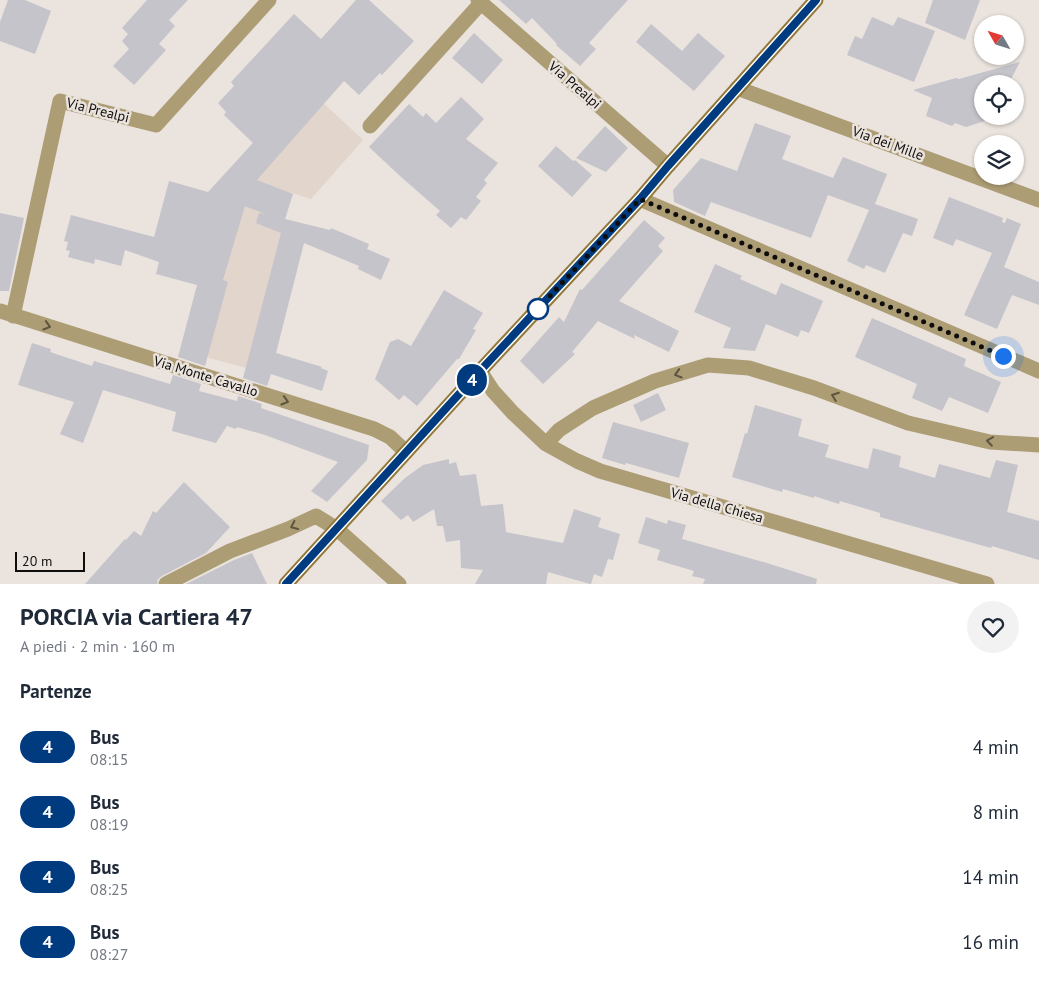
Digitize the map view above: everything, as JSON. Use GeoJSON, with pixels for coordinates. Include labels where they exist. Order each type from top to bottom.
{"type":"FeatureCollection","features":[{"type":"Feature","properties":{"kind":"main road"},"geometry":{"type":"LineString","coordinates":[[286,584],[640,199],[816,0]]}},
{"type":"Feature","properties":{"kind":"street","name":"Via Prealpi"},"geometry":{"type":"LineString","coordinates":[[7,313],[60,100],[156,125],[269,0]]}},
{"type":"Feature","properties":{"kind":"street","name":"Via Prealpi"},"geometry":{"type":"LineString","coordinates":[[370,126],[480,1],[668,166]]}},
{"type":"Feature","properties":{"kind":"street","name":"Via dei Mille"},"geometry":{"type":"LineString","coordinates":[[737,88],[1039,200]]}},
{"type":"Feature","properties":{"kind":"street"},"geometry":{"type":"LineString","coordinates":[[640,199],[1039,372]]}},
{"type":"Feature","properties":{"kind":"street","name":"Via Monte Cavallo"},"geometry":{"type":"LineString","coordinates":[[7,313],[374,429],[390,437],[406,452]]}},
{"type":"Feature","properties":{"kind":"street"},"geometry":{"type":"LineString","coordinates":[[546,444],[559,430],[593,408],[655,380],[708,365],[749,368],[814,388],[908,423],[990,442],[1039,445]]}},
{"type":"Feature","properties":{"kind":"street","name":"Via della Chiesa"},"geometry":{"type":"LineString","coordinates":[[480,371],[493,392],[546,444],[600,471],[987,584]]}},
{"type":"Feature","properties":{"kind":"street"},"geometry":{"type":"LineString","coordinates":[[166,584],[230,551],[316,516],[337,529],[399,584]]}},
{"type":"Feature","properties":{"kind":"shaded area"},"geometry":{"type":"Polygon","coordinates":[[[303,84],[363,140],[311,199],[292,193],[246,368],[180,350],[230,169],[303,84]]]}},
{"type":"Feature","properties":{"kind":"building"},"geometry":{"type":"Polygon","coordinates":[[[8,0],[25,0],[51,11],[35,54],[0,41],[0,22],[8,0]]]}},
{"type":"Feature","properties":{"kind":"building"},"geometry":{"type":"Polygon","coordinates":[[[147,0],[188,0],[169,20],[175,26],[159,44],[166,50],[134,85],[113,66],[129,49],[122,41],[128,34],[122,28],[147,0]]]}},
{"type":"Feature","properties":{"kind":"building"},"geometry":{"type":"Polygon","coordinates":[[[356,0],[369,0],[414,41],[382,75],[380,73],[359,95],[344,81],[257,180],[293,194],[285,219],[330,230],[331,228],[369,244],[367,249],[390,259],[381,280],[358,269],[359,266],[304,243],[276,353],[322,367],[328,371],[322,391],[271,374],[267,386],[243,378],[281,233],[256,223],[259,213],[265,214],[245,206],[223,280],[228,282],[205,366],[178,357],[197,285],[156,274],[159,262],[125,250],[121,266],[95,259],[94,264],[68,257],[70,251],[66,250],[68,242],[64,241],[71,215],[154,237],[169,181],[208,192],[253,143],[224,115],[226,112],[218,103],[234,86],[231,82],[294,14],[321,39],[356,0]]]}},
{"type":"Feature","properties":{"kind":"building"},"geometry":{"type":"Polygon","coordinates":[[[499,0],[628,0],[589,43],[596,49],[580,66],[556,45],[532,18],[526,24],[499,0]]]}},
{"type":"Feature","properties":{"kind":"building"},"geometry":{"type":"Polygon","coordinates":[[[933,0],[980,0],[965,40],[925,23],[933,0]]]}},
{"type":"Feature","properties":{"kind":"building"},"geometry":{"type":"Polygon","coordinates":[[[872,17],[893,26],[898,17],[935,31],[914,82],[847,55],[855,36],[862,39],[872,17]]]}},
{"type":"Feature","properties":{"kind":"building"},"geometry":{"type":"Polygon","coordinates":[[[651,24],[682,51],[698,33],[725,56],[694,91],[636,42],[651,24]]]}},
{"type":"Feature","properties":{"kind":"building"},"geometry":{"type":"Polygon","coordinates":[[[474,33],[503,60],[482,84],[452,58],[474,33]]]}},
{"type":"Feature","properties":{"kind":"building"},"geometry":{"type":"Polygon","coordinates":[[[1009,65],[1018,65],[1013,75],[974,75],[974,124],[966,127],[955,123],[952,126],[926,116],[932,98],[913,90],[956,78],[959,79],[1009,65]]]}},
{"type":"Feature","properties":{"kind":"building"},"geometry":{"type":"Polygon","coordinates":[[[461,97],[484,119],[466,139],[498,163],[484,180],[487,183],[476,197],[481,201],[466,220],[461,217],[451,228],[436,215],[440,211],[369,147],[409,104],[423,117],[426,113],[436,123],[461,97]]]}},
{"type":"Feature","properties":{"kind":"building"},"geometry":{"type":"Polygon","coordinates":[[[755,123],[791,136],[782,159],[833,178],[843,157],[887,174],[875,204],[918,219],[912,236],[903,233],[885,273],[866,265],[864,269],[847,261],[869,210],[828,195],[811,238],[711,202],[705,216],[674,202],[673,190],[701,158],[737,171],[755,123]]]}},
{"type":"Feature","properties":{"kind":"building"},"geometry":{"type":"Polygon","coordinates":[[[605,126],[628,148],[606,172],[576,158],[605,126]]]}},
{"type":"Feature","properties":{"kind":"building"},"geometry":{"type":"Polygon","coordinates":[[[556,146],[592,175],[572,197],[538,166],[556,146]]]}},
{"type":"Feature","properties":{"kind":"building"},"geometry":{"type":"Polygon","coordinates":[[[949,197],[1003,218],[1002,222],[1005,223],[1007,218],[1021,224],[1004,267],[1039,282],[1039,305],[1012,295],[997,329],[964,315],[992,253],[956,239],[953,246],[933,238],[949,197]]]}},
{"type":"Feature","properties":{"kind":"building"},"geometry":{"type":"Polygon","coordinates":[[[0,213],[24,218],[9,291],[0,291],[0,213]]]}},
{"type":"Feature","properties":{"kind":"building"},"geometry":{"type":"Polygon","coordinates":[[[644,220],[665,238],[658,246],[663,251],[619,301],[679,331],[669,352],[634,335],[635,339],[598,321],[572,352],[575,354],[543,384],[520,361],[559,317],[564,322],[580,289],[582,290],[644,220]]]}},
{"type":"Feature","properties":{"kind":"building"},"geometry":{"type":"Polygon","coordinates":[[[715,264],[742,276],[740,279],[776,295],[781,283],[823,301],[809,333],[801,330],[798,337],[766,324],[755,351],[723,348],[731,328],[694,312],[715,264]]]}},
{"type":"Feature","properties":{"kind":"building"},"geometry":{"type":"Polygon","coordinates":[[[444,290],[483,313],[473,329],[476,330],[459,359],[417,406],[404,395],[399,400],[375,379],[390,342],[398,339],[411,346],[444,290]]]}},
{"type":"Feature","properties":{"kind":"building"},"geometry":{"type":"Polygon","coordinates":[[[872,318],[966,359],[964,366],[1001,382],[988,413],[949,397],[942,411],[912,398],[917,384],[855,357],[872,318]]]}},
{"type":"Feature","properties":{"kind":"building"},"geometry":{"type":"Polygon","coordinates":[[[32,343],[51,349],[50,352],[92,366],[94,361],[170,384],[173,375],[201,384],[199,391],[237,401],[238,396],[262,404],[261,408],[369,445],[367,460],[327,502],[311,491],[338,462],[265,435],[237,427],[236,429],[227,426],[216,443],[172,431],[176,412],[103,390],[83,443],[60,434],[74,402],[18,385],[32,343]]]}},
{"type":"Feature","properties":{"kind":"building"},"geometry":{"type":"Polygon","coordinates":[[[658,393],[666,410],[641,422],[633,405],[658,393]]]}},
{"type":"Feature","properties":{"kind":"building"},"geometry":{"type":"Polygon","coordinates":[[[755,405],[802,419],[798,436],[829,445],[825,457],[868,469],[873,448],[901,456],[899,467],[935,478],[939,464],[990,478],[996,460],[1018,465],[1007,512],[1039,521],[1039,560],[880,517],[880,513],[840,501],[839,504],[783,489],[782,492],[732,477],[755,405]]]}},
{"type":"Feature","properties":{"kind":"building"},"geometry":{"type":"Polygon","coordinates":[[[613,422],[689,443],[679,478],[602,458],[613,422]]]}},
{"type":"Feature","properties":{"kind":"building"},"geometry":{"type":"Polygon","coordinates":[[[449,459],[449,464],[456,462],[460,476],[476,474],[481,506],[503,504],[506,532],[563,543],[574,509],[601,518],[598,527],[620,534],[613,560],[608,559],[602,577],[594,574],[590,584],[548,572],[546,584],[475,584],[483,570],[461,568],[460,540],[446,542],[443,526],[437,526],[434,509],[413,522],[408,515],[401,520],[381,501],[405,478],[423,465],[449,459]]]}},
{"type":"Feature","properties":{"kind":"building"},"geometry":{"type":"Polygon","coordinates":[[[184,482],[230,527],[206,553],[162,576],[158,579],[157,584],[85,584],[134,531],[141,536],[153,511],[156,513],[184,482]]]}},
{"type":"Feature","properties":{"kind":"building"},"geometry":{"type":"Polygon","coordinates":[[[646,517],[667,524],[668,520],[686,525],[682,539],[817,579],[816,584],[703,584],[705,579],[692,576],[694,571],[657,560],[660,550],[638,543],[646,517]]]}},
{"type":"Feature","properties":{"kind":"building"},"geometry":{"type":"Polygon","coordinates":[[[252,553],[267,584],[186,584],[234,560],[252,553]]]}},
{"type":"Feature","properties":{"kind":"bus line","name":"4"},"geometry":{"type":"LineString","coordinates":[[286,584],[640,199],[816,0]]}},
{"type":"Feature","properties":{"kind":"route"},"geometry":{"type":"LineString","coordinates":[[538,309],[640,199],[1003,356]]}}]}
